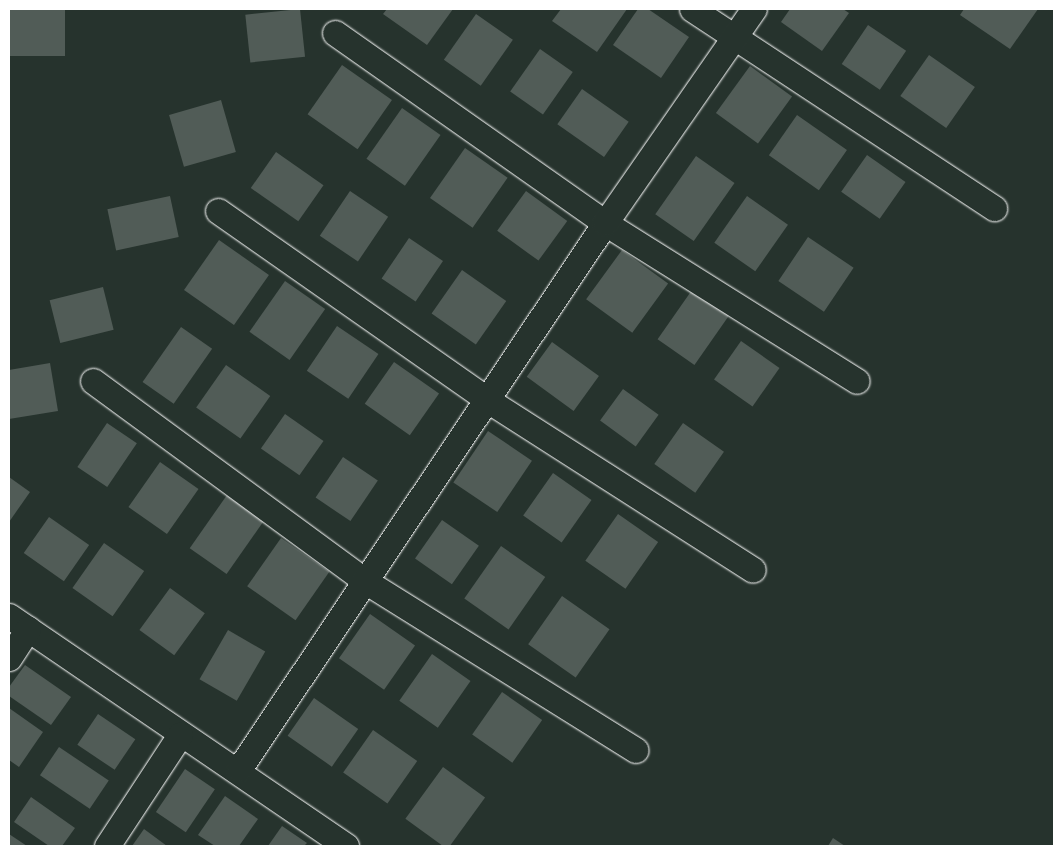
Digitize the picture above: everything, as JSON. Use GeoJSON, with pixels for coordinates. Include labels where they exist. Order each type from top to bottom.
{"type":"FeatureCollection","features":[{"type":"Feature","properties":{"kind":"street"},"geometry":{"type":"LineString","coordinates":[[692,9],[994,208]]}},
{"type":"Feature","properties":{"kind":"street"},"geometry":{"type":"LineString","coordinates":[[238,769],[489,401],[605,223],[754,9]]}},
{"type":"Feature","properties":{"kind":"street"},"geometry":{"type":"LineString","coordinates":[[335,33],[605,223],[857,381]]}},
{"type":"Feature","properties":{"kind":"street"},"geometry":{"type":"LineString","coordinates":[[218,211],[489,401],[753,570]]}},
{"type":"Feature","properties":{"kind":"street"},"geometry":{"type":"LineString","coordinates":[[94,381],[365,581],[635,750]]}},
{"type":"Feature","properties":{"kind":"street"},"geometry":{"type":"LineString","coordinates":[[9,658],[18,622],[180,734],[238,769],[346,846]]}},
{"type":"Feature","properties":{"kind":"street"},"geometry":{"type":"LineString","coordinates":[[106,846],[180,734]]}},
{"type":"Feature","properties":{"kind":"building"},"geometry":{"type":"Polygon","coordinates":[[[9,9],[65,9],[65,56],[9,56],[9,9]]]}},
{"type":"Feature","properties":{"kind":"building"},"geometry":{"type":"Polygon","coordinates":[[[300,9],[305,57],[250,62],[245,15],[300,9]]]}},
{"type":"Feature","properties":{"kind":"building"},"geometry":{"type":"Polygon","coordinates":[[[387,9],[453,9],[427,45],[383,14],[387,9]]]}},
{"type":"Feature","properties":{"kind":"building"},"geometry":{"type":"Polygon","coordinates":[[[561,9],[627,9],[597,52],[552,21],[561,9]]]}},
{"type":"Feature","properties":{"kind":"building"},"geometry":{"type":"Polygon","coordinates":[[[638,9],[648,9],[689,37],[661,78],[613,45],[638,9]]]}},
{"type":"Feature","properties":{"kind":"building"},"geometry":{"type":"Polygon","coordinates":[[[790,9],[843,9],[849,13],[822,51],[781,22],[790,9]]]}},
{"type":"Feature","properties":{"kind":"building"},"geometry":{"type":"Polygon","coordinates":[[[964,9],[1038,9],[1010,49],[960,15],[964,9]]]}},
{"type":"Feature","properties":{"kind":"building"},"geometry":{"type":"Polygon","coordinates":[[[476,14],[513,40],[481,86],[444,60],[476,14]]]}},
{"type":"Feature","properties":{"kind":"building"},"geometry":{"type":"Polygon","coordinates":[[[868,25],[906,51],[880,90],[842,64],[868,25]]]}},
{"type":"Feature","properties":{"kind":"building"},"geometry":{"type":"Polygon","coordinates":[[[540,49],[573,72],[543,115],[510,92],[540,49]]]}},
{"type":"Feature","properties":{"kind":"building"},"geometry":{"type":"Polygon","coordinates":[[[929,55],[975,87],[946,128],[900,96],[929,55]]]}},
{"type":"Feature","properties":{"kind":"building"},"geometry":{"type":"Polygon","coordinates":[[[342,65],[392,100],[358,149],[308,114],[342,65]]]}},
{"type":"Feature","properties":{"kind":"building"},"geometry":{"type":"Polygon","coordinates":[[[750,66],[792,97],[758,143],[716,113],[750,66]]]}},
{"type":"Feature","properties":{"kind":"building"},"geometry":{"type":"Polygon","coordinates":[[[582,89],[629,122],[604,157],[557,124],[582,89]]]}},
{"type":"Feature","properties":{"kind":"building"},"geometry":{"type":"Polygon","coordinates":[[[221,100],[236,152],[184,167],[169,115],[221,100]]]}},
{"type":"Feature","properties":{"kind":"building"},"geometry":{"type":"Polygon","coordinates":[[[402,108],[441,135],[405,186],[366,159],[402,108]]]}},
{"type":"Feature","properties":{"kind":"building"},"geometry":{"type":"Polygon","coordinates":[[[797,115],[847,150],[819,190],[769,155],[797,115]]]}},
{"type":"Feature","properties":{"kind":"building"},"geometry":{"type":"Polygon","coordinates":[[[465,148],[508,178],[473,228],[430,198],[465,148]]]}},
{"type":"Feature","properties":{"kind":"building"},"geometry":{"type":"Polygon","coordinates":[[[276,152],[324,185],[298,221],[251,188],[276,152]]]}},
{"type":"Feature","properties":{"kind":"building"},"geometry":{"type":"Polygon","coordinates":[[[867,155],[906,182],[880,219],[841,192],[867,155]]]}},
{"type":"Feature","properties":{"kind":"building"},"geometry":{"type":"Polygon","coordinates":[[[696,156],[735,183],[694,241],[655,214],[696,156]]]}},
{"type":"Feature","properties":{"kind":"building"},"geometry":{"type":"Polygon","coordinates":[[[350,191],[388,217],[358,261],[320,236],[350,191]]]}},
{"type":"Feature","properties":{"kind":"building"},"geometry":{"type":"Polygon","coordinates":[[[526,191],[567,221],[538,261],[497,231],[526,191]]]}},
{"type":"Feature","properties":{"kind":"building"},"geometry":{"type":"Polygon","coordinates":[[[170,196],[179,237],[116,250],[107,209],[170,196]]]}},
{"type":"Feature","properties":{"kind":"building"},"geometry":{"type":"Polygon","coordinates":[[[747,196],[788,225],[755,271],[714,243],[747,196]]]}},
{"type":"Feature","properties":{"kind":"building"},"geometry":{"type":"Polygon","coordinates":[[[808,237],[854,268],[824,312],[778,281],[808,237]]]}},
{"type":"Feature","properties":{"kind":"building"},"geometry":{"type":"Polygon","coordinates":[[[409,238],[443,261],[416,302],[382,279],[409,238]]]}},
{"type":"Feature","properties":{"kind":"building"},"geometry":{"type":"Polygon","coordinates":[[[219,240],[269,275],[234,325],[184,290],[219,240]]]}},
{"type":"Feature","properties":{"kind":"building"},"geometry":{"type":"Polygon","coordinates":[[[622,250],[668,284],[632,333],[586,299],[622,250]]]}},
{"type":"Feature","properties":{"kind":"building"},"geometry":{"type":"Polygon","coordinates":[[[462,270],[506,301],[476,344],[432,313],[462,270]]]}},
{"type":"Feature","properties":{"kind":"building"},"geometry":{"type":"Polygon","coordinates":[[[285,281],[325,309],[290,360],[249,332],[285,281]]]}},
{"type":"Feature","properties":{"kind":"building"},"geometry":{"type":"Polygon","coordinates":[[[103,287],[114,330],[60,343],[50,300],[103,287]]]}},
{"type":"Feature","properties":{"kind":"building"},"geometry":{"type":"Polygon","coordinates":[[[692,290],[729,316],[694,365],[658,339],[692,290]]]}},
{"type":"Feature","properties":{"kind":"building"},"geometry":{"type":"Polygon","coordinates":[[[337,326],[378,354],[348,399],[307,371],[337,326]]]}},
{"type":"Feature","properties":{"kind":"building"},"geometry":{"type":"Polygon","coordinates":[[[181,327],[212,349],[174,404],[143,382],[181,327]]]}},
{"type":"Feature","properties":{"kind":"building"},"geometry":{"type":"Polygon","coordinates":[[[741,341],[780,368],[753,406],[714,380],[741,341]]]}},
{"type":"Feature","properties":{"kind":"building"},"geometry":{"type":"Polygon","coordinates":[[[552,342],[599,376],[574,411],[527,377],[552,342]]]}},
{"type":"Feature","properties":{"kind":"building"},"geometry":{"type":"Polygon","coordinates":[[[394,362],[439,394],[410,435],[365,404],[394,362]]]}},
{"type":"Feature","properties":{"kind":"building"},"geometry":{"type":"Polygon","coordinates":[[[50,363],[58,411],[9,419],[9,370],[50,363]]]}},
{"type":"Feature","properties":{"kind":"building"},"geometry":{"type":"Polygon","coordinates":[[[226,365],[270,396],[240,439],[196,408],[226,365]]]}},
{"type":"Feature","properties":{"kind":"building"},"geometry":{"type":"Polygon","coordinates":[[[623,389],[659,415],[636,446],[600,421],[623,389]]]}},
{"type":"Feature","properties":{"kind":"building"},"geometry":{"type":"Polygon","coordinates":[[[285,414],[324,441],[299,475],[261,448],[285,414]]]}},
{"type":"Feature","properties":{"kind":"building"},"geometry":{"type":"Polygon","coordinates":[[[107,423],[137,443],[107,487],[77,467],[107,423]]]}},
{"type":"Feature","properties":{"kind":"building"},"geometry":{"type":"Polygon","coordinates":[[[683,423],[724,452],[695,493],[654,464],[683,423]]]}},
{"type":"Feature","properties":{"kind":"building"},"geometry":{"type":"Polygon","coordinates":[[[488,431],[532,461],[497,512],[453,482],[488,431]]]}},
{"type":"Feature","properties":{"kind":"building"},"geometry":{"type":"Polygon","coordinates":[[[343,457],[378,480],[350,521],[316,498],[343,457]]]}},
{"type":"Feature","properties":{"kind":"building"},"geometry":{"type":"Polygon","coordinates":[[[160,462],[199,489],[167,534],[128,507],[160,462]]]}},
{"type":"Feature","properties":{"kind":"building"},"geometry":{"type":"Polygon","coordinates":[[[553,473],[592,500],[562,543],[523,516],[553,473]]]}},
{"type":"Feature","properties":{"kind":"building"},"geometry":{"type":"Polygon","coordinates":[[[9,477],[30,492],[9,522],[9,477]]]}},
{"type":"Feature","properties":{"kind":"building"},"geometry":{"type":"Polygon","coordinates":[[[227,495],[264,521],[227,574],[190,548],[227,495]]]}},
{"type":"Feature","properties":{"kind":"building"},"geometry":{"type":"Polygon","coordinates":[[[618,514],[658,542],[625,589],[585,561],[618,514]]]}},
{"type":"Feature","properties":{"kind":"building"},"geometry":{"type":"Polygon","coordinates":[[[49,517],[89,545],[64,581],[24,553],[49,517]]]}},
{"type":"Feature","properties":{"kind":"building"},"geometry":{"type":"Polygon","coordinates":[[[442,520],[479,546],[452,584],[415,559],[442,520]]]}},
{"type":"Feature","properties":{"kind":"building"},"geometry":{"type":"Polygon","coordinates":[[[281,538],[329,572],[295,620],[247,586],[281,538]]]}},
{"type":"Feature","properties":{"kind":"building"},"geometry":{"type":"Polygon","coordinates":[[[104,543],[144,571],[113,616],[72,588],[104,543]]]}},
{"type":"Feature","properties":{"kind":"building"},"geometry":{"type":"Polygon","coordinates":[[[501,546],[545,577],[509,629],[464,598],[501,546]]]}},
{"type":"Feature","properties":{"kind":"building"},"geometry":{"type":"Polygon","coordinates":[[[170,588],[205,613],[174,655],[139,630],[170,588]]]}},
{"type":"Feature","properties":{"kind":"building"},"geometry":{"type":"Polygon","coordinates":[[[562,596],[610,629],[576,678],[528,644],[562,596]]]}},
{"type":"Feature","properties":{"kind":"building"},"geometry":{"type":"Polygon","coordinates":[[[370,614],[415,646],[384,690],[339,658],[370,614]]]}},
{"type":"Feature","properties":{"kind":"building"},"geometry":{"type":"Polygon","coordinates":[[[228,630],[265,652],[237,701],[200,679],[228,630]]]}},
{"type":"Feature","properties":{"kind":"building"},"geometry":{"type":"Polygon","coordinates":[[[432,654],[471,681],[438,728],[399,701],[432,654]]]}},
{"type":"Feature","properties":{"kind":"building"},"geometry":{"type":"Polygon","coordinates":[[[25,665],[71,697],[51,725],[9,696],[9,687],[25,665]]]}},
{"type":"Feature","properties":{"kind":"building"},"geometry":{"type":"Polygon","coordinates":[[[502,692],[542,720],[512,763],[472,735],[502,692]]]}},
{"type":"Feature","properties":{"kind":"building"},"geometry":{"type":"Polygon","coordinates":[[[314,698],[358,729],[332,767],[288,736],[314,698]]]}},
{"type":"Feature","properties":{"kind":"building"},"geometry":{"type":"Polygon","coordinates":[[[9,708],[43,732],[19,767],[9,760],[9,708]]]}},
{"type":"Feature","properties":{"kind":"building"},"geometry":{"type":"Polygon","coordinates":[[[98,714],[135,739],[115,770],[77,745],[98,714]]]}},
{"type":"Feature","properties":{"kind":"building"},"geometry":{"type":"Polygon","coordinates":[[[373,730],[417,761],[387,804],[343,773],[373,730]]]}},
{"type":"Feature","properties":{"kind":"building"},"geometry":{"type":"Polygon","coordinates":[[[59,747],[109,781],[90,809],[40,775],[59,747]]]}},
{"type":"Feature","properties":{"kind":"building"},"geometry":{"type":"Polygon","coordinates":[[[443,767],[485,798],[450,846],[443,846],[405,819],[443,767]]]}},
{"type":"Feature","properties":{"kind":"building"},"geometry":{"type":"Polygon","coordinates":[[[185,769],[215,789],[186,832],[156,812],[185,769]]]}},
{"type":"Feature","properties":{"kind":"building"},"geometry":{"type":"Polygon","coordinates":[[[225,796],[258,819],[239,846],[215,846],[198,835],[225,796]]]}},
{"type":"Feature","properties":{"kind":"building"},"geometry":{"type":"Polygon","coordinates":[[[31,797],[75,828],[62,846],[49,846],[14,822],[31,797]]]}},
{"type":"Feature","properties":{"kind":"building"},"geometry":{"type":"Polygon","coordinates":[[[282,826],[307,843],[304,846],[268,846],[282,826]]]}},
{"type":"Feature","properties":{"kind":"building"},"geometry":{"type":"Polygon","coordinates":[[[144,829],[167,846],[132,846],[144,829]]]}},
{"type":"Feature","properties":{"kind":"building"},"geometry":{"type":"Polygon","coordinates":[[[9,834],[27,846],[9,846],[9,834]]]}},
{"type":"Feature","properties":{"kind":"building"},"geometry":{"type":"Polygon","coordinates":[[[833,838],[845,846],[828,846],[833,838]]]}}]}
